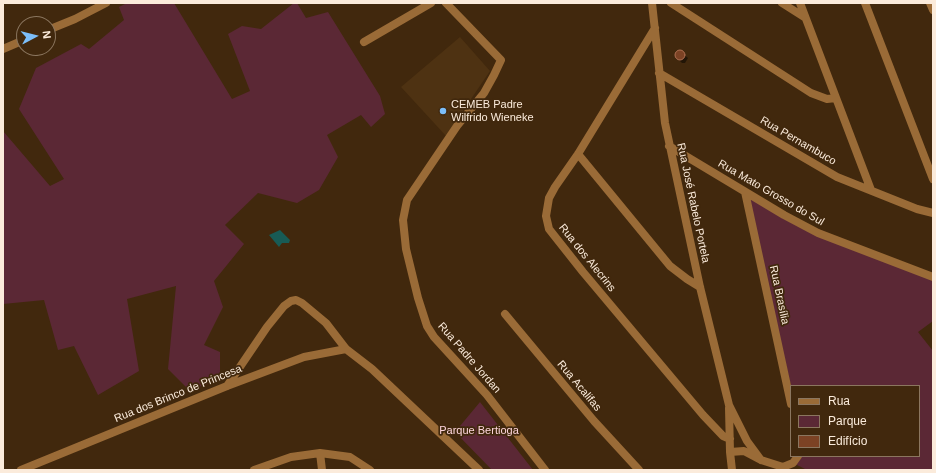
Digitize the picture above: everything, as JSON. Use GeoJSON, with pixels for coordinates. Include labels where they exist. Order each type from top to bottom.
{"type":"FeatureCollection","features":[{"type":"Feature","properties":{"kind":"street"},"geometry":{"type":"LineString","coordinates":[[56,27],[106,3]]}},
{"type":"Feature","properties":{"kind":"street"},"geometry":{"type":"LineString","coordinates":[[364,42],[431,3]]}},
{"type":"Feature","properties":{"kind":"street","name":"Rua Padre Jordan"},"geometry":{"type":"LineString","coordinates":[[446,3],[501,60],[484,93],[457,126],[407,200],[404,210],[403,234],[418,298],[431,332],[454,360],[487,395],[545,470]]}},
{"type":"Feature","properties":{"kind":"street","name":"Rua José Rabelo Portela"},"geometry":{"type":"LineString","coordinates":[[652,3],[670,146],[700,287],[729,405]]}},
{"type":"Feature","properties":{"kind":"street"},"geometry":{"type":"LineString","coordinates":[[671,3],[802,88],[819,97],[836,98]]}},
{"type":"Feature","properties":{"kind":"street"},"geometry":{"type":"LineString","coordinates":[[782,3],[804,17]]}},
{"type":"Feature","properties":{"kind":"street"},"geometry":{"type":"LineString","coordinates":[[800,3],[804,17],[871,190]]}},
{"type":"Feature","properties":{"kind":"street"},"geometry":{"type":"LineString","coordinates":[[865,3],[933,180]]}},
{"type":"Feature","properties":{"kind":"street"},"geometry":{"type":"LineString","coordinates":[[930,3],[933,10]]}},
{"type":"Feature","properties":{"kind":"street","name":"Rua dos Alecrins"},"geometry":{"type":"LineString","coordinates":[[655,28],[578,154],[549,198],[546,216],[549,230],[582,272],[703,415],[723,436],[730,439]]}},
{"type":"Feature","properties":{"kind":"street"},"geometry":{"type":"LineString","coordinates":[[3,49],[16,43]]}},
{"type":"Feature","properties":{"kind":"street","name":"Rua Pernambuco"},"geometry":{"type":"LineString","coordinates":[[660,73],[837,177],[917,209],[933,213]]}},
{"type":"Feature","properties":{"kind":"street","name":"Rua Mato Grosso do Sul"},"geometry":{"type":"LineString","coordinates":[[670,146],[784,215],[818,233],[933,277]]}},
{"type":"Feature","properties":{"kind":"street"},"geometry":{"type":"LineString","coordinates":[[578,154],[670,266],[700,287]]}},
{"type":"Feature","properties":{"kind":"street","name":"Rua Brasília"},"geometry":{"type":"LineString","coordinates":[[745,192],[790,399]]}},
{"type":"Feature","properties":{"kind":"street"},"geometry":{"type":"LineString","coordinates":[[227,386],[267,327],[289,302],[296,300],[326,323],[346,349],[372,369],[479,470]]}},
{"type":"Feature","properties":{"kind":"street","name":"Rua Acalifas"},"geometry":{"type":"LineString","coordinates":[[505,314],[594,422],[634,467],[639,470]]}},
{"type":"Feature","properties":{"kind":"street","name":"Rua dos Brinco de Princesa"},"geometry":{"type":"LineString","coordinates":[[21,470],[227,386],[314,354],[346,349]]}},
{"type":"Feature","properties":{"kind":"street"},"geometry":{"type":"LineString","coordinates":[[729,405],[732,470]]}},
{"type":"Feature","properties":{"kind":"street"},"geometry":{"type":"LineString","coordinates":[[729,405],[747,441],[761,460]]}},
{"type":"Feature","properties":{"kind":"street"},"geometry":{"type":"LineString","coordinates":[[730,452],[744,451],[761,460],[783,467],[793,463],[797,457]]}},
{"type":"Feature","properties":{"kind":"street"},"geometry":{"type":"LineString","coordinates":[[320,453],[322,470]]}},
{"type":"Feature","properties":{"kind":"street"},"geometry":{"type":"LineString","coordinates":[[254,470],[291,457],[320,453],[350,457],[370,470]]}},
{"type":"Feature","properties":{"kind":"shaded area","name":"CEMEB Padre Wilfrido Wieneke"},"geometry":{"type":"Polygon","coordinates":[[[460,37],[490,71],[446,136],[401,87],[460,37]]]}},
{"type":"Feature","properties":{"kind":"green space"},"geometry":{"type":"Polygon","coordinates":[[[127,3],[174,3],[232,99],[250,91],[228,34],[242,26],[261,29],[294,3],[297,3],[306,18],[328,12],[380,96],[385,114],[371,127],[361,115],[327,135],[338,157],[319,190],[297,203],[258,193],[225,225],[244,244],[214,281],[223,307],[204,345],[220,352],[220,380],[189,390],[168,369],[176,286],[127,299],[139,371],[98,395],[74,346],[58,350],[44,300],[3,304],[3,131],[50,186],[64,179],[19,109],[36,68],[81,44],[89,49],[124,20],[119,7],[127,3]]]}},
{"type":"Feature","properties":{"kind":"green space"},"geometry":{"type":"Polygon","coordinates":[[[745,192],[779,213],[933,276],[933,321],[918,332],[933,351],[933,470],[807,470],[793,463],[795,457],[920,457],[920,385],[791,385],[745,192]]]}},
{"type":"Feature","properties":{"kind":"green space","name":"Parque Bertioga"},"geometry":{"type":"Polygon","coordinates":[[[480,402],[533,470],[492,470],[455,432],[480,402]]]}},
{"type":"Feature","properties":{"kind":"water"},"geometry":{"type":"Polygon","coordinates":[[[280,230],[290,240],[289,243],[282,243],[279,247],[269,235],[280,230]]]}},
{"type":"Feature","properties":{"kind":"building"},"geometry":{"type":"Polygon","coordinates":[[[678,50],[682,50],[684,51],[684,59],[678,60],[675,57],[675,53],[678,50]]]}},
{"type":"Feature","properties":{"kind":"place","name":"CEMEB Padre Wilfrido Wieneke"},"geometry":{"type":"Point","coordinates":[443,111]}}]}
